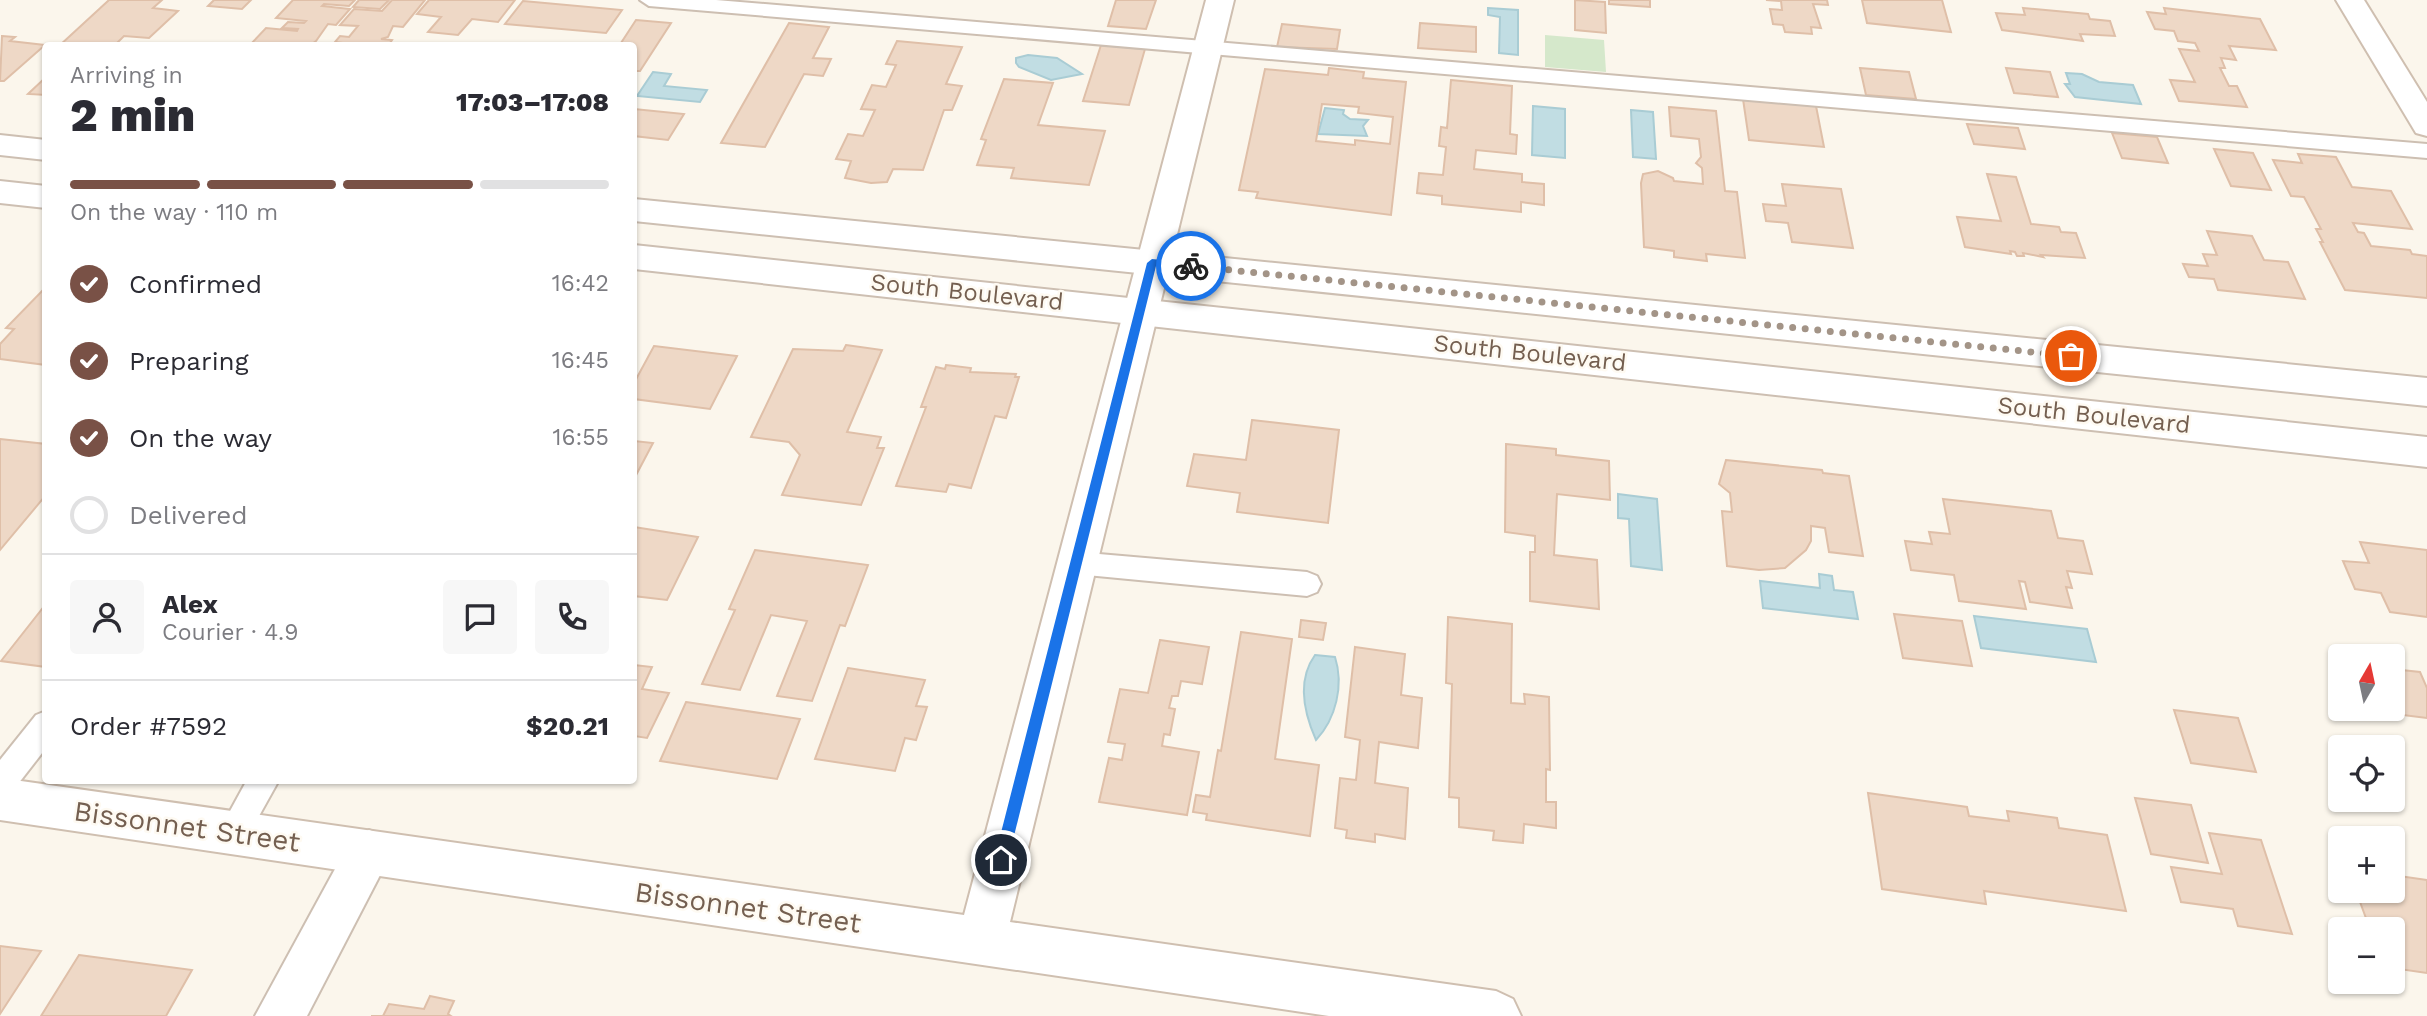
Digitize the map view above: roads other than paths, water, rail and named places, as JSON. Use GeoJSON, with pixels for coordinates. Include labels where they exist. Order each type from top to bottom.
{"type":"FeatureCollection","features":[{"type":"Feature","properties":{"kind":"street"},"geometry":{"type":"LineString","coordinates":[[981,941],[1220,0]]}},
{"type":"Feature","properties":{"kind":"street"},"geometry":{"type":"LineString","coordinates":[[2350,0],[2427,126]]}},
{"type":"Feature","properties":{"kind":"street"},"geometry":{"type":"LineString","coordinates":[[0,145],[42,150]]}},
{"type":"Feature","properties":{"kind":"street"},"geometry":{"type":"LineString","coordinates":[[0,192],[42,197]]}},
{"type":"Feature","properties":{"kind":"street","name":"South Boulevard"},"geometry":{"type":"LineString","coordinates":[[637,210],[2427,392]]}},
{"type":"Feature","properties":{"kind":"street","name":"South Boulevard"},"geometry":{"type":"LineString","coordinates":[[637,257],[2427,452]]}},
{"type":"Feature","properties":{"kind":"street","name":"Bissonnet Street"},"geometry":{"type":"LineString","coordinates":[[0,799],[1496,1016]]}},
{"type":"Feature","properties":{"kind":"street"},"geometry":{"type":"LineString","coordinates":[[279,1016],[369,852]]}},
{"type":"Feature","properties":{"kind":"lane"},"geometry":{"type":"LineString","coordinates":[[649,0],[2427,150]]}},
{"type":"Feature","properties":{"kind":"lane"},"geometry":{"type":"LineString","coordinates":[[1076,563],[1307,584]]}},
{"type":"Feature","properties":{"kind":"lane"},"geometry":{"type":"LineString","coordinates":[[0,783],[42,729]]}},
{"type":"Feature","properties":{"kind":"lane"},"geometry":{"type":"LineString","coordinates":[[233,833],[262,784]]}},
{"type":"Feature","properties":{"kind":"water"},"geometry":{"type":"Polygon","coordinates":[[[1488,8],[1518,10],[1518,55],[1499,53],[1500,17],[1488,15],[1488,8]]]}},
{"type":"Feature","properties":{"kind":"water"},"geometry":{"type":"Polygon","coordinates":[[[1028,55],[1057,58],[1082,74],[1051,80],[1019,67],[1016,58],[1028,55]]]}},
{"type":"Feature","properties":{"kind":"water"},"geometry":{"type":"Polygon","coordinates":[[[653,72],[671,74],[664,86],[707,90],[700,102],[637,96],[653,72]]]}},
{"type":"Feature","properties":{"kind":"water"},"geometry":{"type":"Polygon","coordinates":[[[2066,73],[2082,74],[2099,82],[2133,85],[2141,104],[2075,97],[2065,84],[2070,84],[2066,73]]]}},
{"type":"Feature","properties":{"kind":"water"},"geometry":{"type":"Polygon","coordinates":[[[1533,106],[1565,109],[1565,158],[1532,155],[1533,106]]]}},
{"type":"Feature","properties":{"kind":"water"},"geometry":{"type":"Polygon","coordinates":[[[1325,108],[1344,110],[1343,114],[1350,119],[1368,120],[1363,126],[1367,136],[1318,134],[1325,108]]]}},
{"type":"Feature","properties":{"kind":"water"},"geometry":{"type":"Polygon","coordinates":[[[1631,110],[1653,112],[1656,159],[1633,157],[1631,110]]]}},
{"type":"Feature","properties":{"kind":"water"},"geometry":{"type":"Polygon","coordinates":[[[1618,494],[1657,499],[1662,570],[1631,566],[1629,519],[1618,518],[1618,494]]]}},
{"type":"Feature","properties":{"kind":"water"},"geometry":{"type":"Polygon","coordinates":[[[1819,574],[1832,576],[1834,590],[1853,592],[1858,619],[1763,608],[1760,581],[1820,588],[1819,574]]]}},
{"type":"Feature","properties":{"kind":"water"},"geometry":{"type":"Polygon","coordinates":[[[1974,616],[2087,629],[2096,662],[1981,648],[1974,616]]]}},
{"type":"Feature","properties":{"kind":"water"},"geometry":{"type":"Polygon","coordinates":[[[1315,655],[1335,657],[1339,679],[1333,712],[1316,740],[1304,697],[1306,675],[1315,655]]]}}]}
